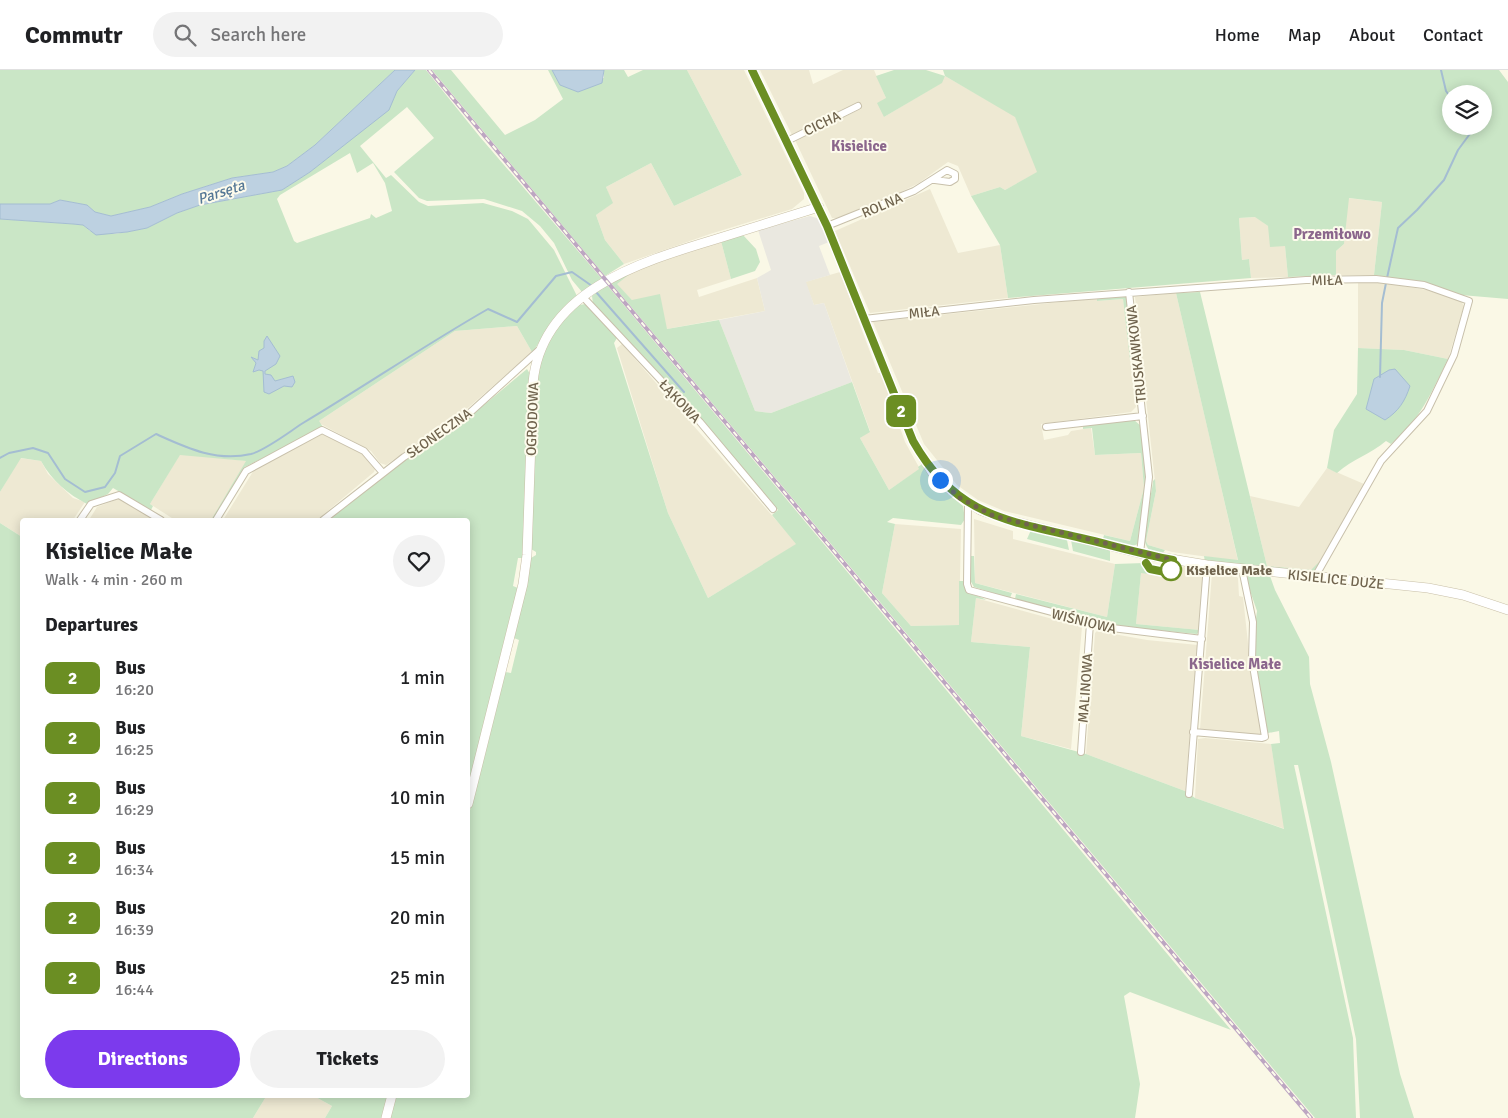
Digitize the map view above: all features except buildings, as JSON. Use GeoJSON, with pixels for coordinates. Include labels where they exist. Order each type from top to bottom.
{"type":"FeatureCollection","features":[{"type":"Feature","properties":{"kind":"street","name":"KISIELICE DUŻE"},"geometry":{"type":"LineString","coordinates":[[752,70],[819,207],[913,441],[936,476],[968,503],[1008,520],[1140,553],[1207,565],[1451,592],[1508,610]]}},
{"type":"Feature","properties":{"kind":"street","name":"CICHA"},"geometry":{"type":"LineString","coordinates":[[787,141],[858,106]]}},
{"type":"Feature","properties":{"kind":"street","name":"ROLNA"},"geometry":{"type":"LineString","coordinates":[[827,226],[886,204],[935,180]]}},
{"type":"Feature","properties":{"kind":"street","name":"OGRODOWA"},"geometry":{"type":"LineString","coordinates":[[470,796],[523,584],[527,555],[533,383],[538,351],[555,323],[583,297],[613,277],[655,258],[819,207]]}},
{"type":"Feature","properties":{"kind":"street","name":"MIŁA"},"geometry":{"type":"LineString","coordinates":[[864,319],[1034,300],[1296,280],[1376,279],[1424,285],[1469,301],[1454,355],[1427,411],[1381,461],[1315,577]]}},
{"type":"Feature","properties":{"kind":"street","name":"TRUSKAWKOWA"},"geometry":{"type":"LineString","coordinates":[[1129,292],[1150,488],[1144,516],[1140,553]]}},
{"type":"Feature","properties":{"kind":"street","name":"ŁĄKOWA"},"geometry":{"type":"LineString","coordinates":[[583,297],[700,422],[773,509]]}},
{"type":"Feature","properties":{"kind":"street","name":"SŁONECZNA"},"geometry":{"type":"LineString","coordinates":[[326,518],[383,473],[464,418],[538,351]]}},
{"type":"Feature","properties":{"kind":"street","name":"TRUSKAWKOWA"},"geometry":{"type":"LineString","coordinates":[[1046,427],[1143,416]]}},
{"type":"Feature","properties":{"kind":"street"},"geometry":{"type":"LineString","coordinates":[[217,518],[246,471],[322,430],[364,451],[383,473]]}},
{"type":"Feature","properties":{"kind":"street"},"geometry":{"type":"LineString","coordinates":[[81,518],[91,504],[119,495],[158,518]]}},
{"type":"Feature","properties":{"kind":"street","name":"WIŚNIOWA"},"geometry":{"type":"LineString","coordinates":[[968,503],[967,584],[969,590],[1090,623],[1146,634],[1202,639]]}},
{"type":"Feature","properties":{"kind":"street"},"geometry":{"type":"LineString","coordinates":[[1189,794],[1207,565]]}},
{"type":"Feature","properties":{"kind":"street"},"geometry":{"type":"LineString","coordinates":[[1194,732],[1265,737],[1252,660],[1253,622],[1242,569]]}},
{"type":"Feature","properties":{"kind":"street","name":"MALINOWA"},"geometry":{"type":"LineString","coordinates":[[1080,752],[1090,623]]}},
{"type":"Feature","properties":{"kind":"street"},"geometry":{"type":"LineString","coordinates":[[386,1118],[391,1098]]}},
{"type":"Feature","properties":{"kind":"shaded area"},"geometry":{"type":"Polygon","coordinates":[[[687,70],[744,70],[804,193],[804,199],[792,209],[710,234],[624,264],[605,240],[596,215],[612,203],[606,187],[651,163],[674,206],[742,175],[687,70]]]}},
{"type":"Feature","properties":{"kind":"shaded area"},"geometry":{"type":"Polygon","coordinates":[[[760,70],[809,70],[813,84],[843,70],[874,70],[886,98],[884,117],[941,83],[945,76],[1015,116],[1038,172],[1005,190],[1000,187],[971,196],[958,166],[948,162],[919,183],[885,200],[837,218],[832,218],[795,140],[861,109],[862,106],[860,103],[857,103],[792,135],[760,70]]]}},
{"type":"Feature","properties":{"kind":"shaded area"},"geometry":{"type":"Polygon","coordinates":[[[930,189],[958,253],[1000,245],[1008,298],[870,313],[835,231],[930,189]]]}},
{"type":"Feature","properties":{"kind":"shaded area"},"geometry":{"type":"Polygon","coordinates":[[[1348,198],[1382,202],[1374,275],[1336,275],[1336,251],[1344,244],[1348,198]]]}},
{"type":"Feature","properties":{"kind":"shaded area"},"geometry":{"type":"Polygon","coordinates":[[[810,216],[820,219],[829,242],[819,246],[830,275],[806,282],[814,305],[824,303],[852,382],[771,413],[755,411],[719,320],[765,311],[757,278],[771,270],[758,230],[810,216]]]}},
{"type":"Feature","properties":{"kind":"shaded area"},"geometry":{"type":"Polygon","coordinates":[[[1256,217],[1268,226],[1285,246],[1288,277],[1251,278],[1249,259],[1242,260],[1239,218],[1256,217]]]}},
{"type":"Feature","properties":{"kind":"shaded area"},"geometry":{"type":"Polygon","coordinates":[[[721,241],[731,279],[697,290],[699,297],[757,278],[765,311],[667,329],[616,284],[635,270],[721,241]]]}},
{"type":"Feature","properties":{"kind":"shaded area"},"geometry":{"type":"Polygon","coordinates":[[[840,272],[878,373],[881,373],[905,442],[920,469],[889,490],[860,438],[870,431],[824,303],[814,305],[805,282],[840,272]]]}},
{"type":"Feature","properties":{"kind":"shaded area"},"geometry":{"type":"Polygon","coordinates":[[[1358,282],[1379,282],[1427,290],[1461,301],[1464,306],[1448,359],[1404,350],[1358,348],[1358,282]]]}},
{"type":"Feature","properties":{"kind":"shaded area"},"geometry":{"type":"Polygon","coordinates":[[[1176,293],[1238,561],[1172,552],[1148,545],[1146,541],[1156,491],[1135,297],[1176,293]]]}},
{"type":"Feature","properties":{"kind":"shaded area"},"geometry":{"type":"Polygon","coordinates":[[[1097,298],[1098,301],[1123,299],[1136,407],[1131,412],[1041,424],[1044,440],[1068,435],[1071,431],[1091,428],[1095,455],[1141,453],[1144,488],[1130,541],[1004,511],[978,500],[957,485],[924,444],[873,322],[1097,298]]]}},
{"type":"Feature","properties":{"kind":"shaded area"},"geometry":{"type":"Polygon","coordinates":[[[517,326],[532,352],[469,407],[386,465],[380,463],[371,451],[319,423],[319,421],[455,331],[517,326]]]}},
{"type":"Feature","properties":{"kind":"shaded area"},"geometry":{"type":"Polygon","coordinates":[[[622,344],[797,544],[708,598],[668,513],[617,348],[622,344]]]}},
{"type":"Feature","properties":{"kind":"shaded area"},"geometry":{"type":"Polygon","coordinates":[[[323,432],[366,456],[375,469],[374,472],[319,518],[224,518],[254,470],[323,432]]]}},
{"type":"Feature","properties":{"kind":"shaded area"},"geometry":{"type":"Polygon","coordinates":[[[180,454],[247,461],[212,518],[172,518],[150,504],[180,454]]]}},
{"type":"Feature","properties":{"kind":"shaded area"},"geometry":{"type":"Polygon","coordinates":[[[20,458],[41,461],[48,474],[73,498],[85,502],[74,518],[20,518],[20,536],[0,523],[0,492],[20,458]]]}},
{"type":"Feature","properties":{"kind":"shaded area"},"geometry":{"type":"Polygon","coordinates":[[[1327,468],[1364,484],[1317,567],[1311,570],[1267,566],[1250,496],[1299,507],[1327,468]]]}},
{"type":"Feature","properties":{"kind":"shaded area"},"geometry":{"type":"Polygon","coordinates":[[[121,498],[154,518],[90,518],[97,507],[121,498]]]}},
{"type":"Feature","properties":{"kind":"shaded area"},"geometry":{"type":"Polygon","coordinates":[[[974,519],[1013,531],[1013,539],[1115,564],[1107,617],[975,583],[974,519]]]}},
{"type":"Feature","properties":{"kind":"shaded area"},"geometry":{"type":"Polygon","coordinates":[[[895,524],[961,529],[959,625],[911,626],[882,593],[895,524]]]}},
{"type":"Feature","properties":{"kind":"shaded area"},"geometry":{"type":"Polygon","coordinates":[[[1177,566],[1203,570],[1200,630],[1136,624],[1141,572],[1173,579],[1177,566]]]}},
{"type":"Feature","properties":{"kind":"shaded area"},"geometry":{"type":"Polygon","coordinates":[[[1217,571],[1231,572],[1238,578],[1239,596],[1243,597],[1252,680],[1260,718],[1261,735],[1200,729],[1212,573],[1217,571]]]}},
{"type":"Feature","properties":{"kind":"shaded area"},"geometry":{"type":"Polygon","coordinates":[[[976,598],[1082,627],[1071,749],[1021,736],[1030,647],[971,642],[976,598]]]}},
{"type":"Feature","properties":{"kind":"shaded area"},"geometry":{"type":"Polygon","coordinates":[[[1097,631],[1147,640],[1198,645],[1185,791],[1086,754],[1095,633],[1097,631]]]}},
{"type":"Feature","properties":{"kind":"shaded area"},"geometry":{"type":"Polygon","coordinates":[[[1198,739],[1271,744],[1285,829],[1195,798],[1198,739]]]}},
{"type":"Feature","properties":{"kind":"shaded area"},"geometry":{"type":"Polygon","coordinates":[[[265,1098],[317,1098],[332,1106],[325,1118],[253,1118],[265,1098]]]}},
{"type":"Feature","properties":{"kind":"green space"},"geometry":{"type":"Polygon","coordinates":[[[0,70],[395,70],[315,145],[287,166],[273,172],[232,178],[182,194],[150,207],[111,216],[95,212],[87,205],[60,200],[50,204],[0,204],[0,70]]]}},
{"type":"Feature","properties":{"kind":"green space"},"geometry":{"type":"Polygon","coordinates":[[[415,70],[426,70],[480,137],[602,279],[582,292],[572,280],[554,243],[540,226],[522,211],[484,199],[427,201],[419,198],[394,172],[434,138],[407,107],[360,146],[386,178],[391,175],[419,202],[428,206],[483,203],[512,211],[528,219],[554,250],[577,296],[551,322],[532,352],[517,326],[455,331],[319,421],[323,427],[245,467],[214,518],[212,518],[246,461],[180,455],[150,504],[153,506],[151,510],[113,488],[108,494],[87,504],[61,486],[50,475],[41,461],[21,458],[0,492],[0,219],[83,225],[90,231],[114,234],[147,228],[177,213],[200,205],[282,190],[310,172],[388,110],[397,91],[415,70]],[[350,153],[280,195],[277,199],[294,241],[297,243],[370,218],[371,214],[376,218],[392,211],[385,183],[373,163],[357,173],[350,153]]]}},
{"type":"Feature","properties":{"kind":"green space"},"geometry":{"type":"Polygon","coordinates":[[[432,70],[451,70],[505,135],[535,120],[563,99],[548,70],[552,70],[561,85],[604,78],[604,70],[624,70],[628,77],[643,70],[687,70],[742,175],[674,206],[651,163],[606,187],[613,203],[596,215],[605,240],[624,264],[605,276],[432,70]]]}},
{"type":"Feature","properties":{"kind":"green space"},"geometry":{"type":"Polygon","coordinates":[[[894,70],[926,70],[945,76],[942,83],[884,117],[877,103],[886,98],[876,76],[894,70]]]}},
{"type":"Feature","properties":{"kind":"green space"},"geometry":{"type":"Polygon","coordinates":[[[943,70],[1499,70],[1508,82],[1508,299],[1461,295],[1426,283],[1374,275],[1382,202],[1349,198],[1344,244],[1336,251],[1336,275],[1288,277],[1285,246],[1270,247],[1268,226],[1255,217],[1239,218],[1242,260],[1249,259],[1251,278],[1008,298],[1000,245],[971,196],[1000,187],[1005,190],[1037,172],[1015,117],[945,76],[943,70]]]}},
{"type":"Feature","properties":{"kind":"green space"},"geometry":{"type":"Polygon","coordinates":[[[743,235],[756,249],[760,262],[755,271],[731,279],[721,241],[743,235]]]}},
{"type":"Feature","properties":{"kind":"green space"},"geometry":{"type":"Polygon","coordinates":[[[635,270],[617,284],[632,300],[660,294],[667,329],[719,320],[755,411],[771,413],[852,382],[870,432],[860,438],[889,490],[919,469],[918,467],[922,464],[947,493],[963,506],[965,519],[961,525],[893,518],[887,522],[895,524],[882,593],[911,626],[959,625],[959,581],[964,581],[968,592],[986,600],[976,598],[971,642],[1030,647],[1021,736],[1086,754],[1185,791],[1195,798],[1284,829],[1271,744],[1280,743],[1279,731],[1268,733],[1253,641],[1257,611],[1247,582],[1248,576],[1253,573],[1270,576],[1275,590],[1309,657],[1310,684],[1331,762],[1400,1074],[1414,1118],[1360,1118],[1356,1039],[1298,765],[1294,765],[1353,1038],[1356,1118],[1315,1118],[611,283],[635,270]]]}},
{"type":"Feature","properties":{"kind":"green space"},"geometry":{"type":"Polygon","coordinates":[[[607,285],[1231,1030],[1130,992],[1124,996],[1140,1084],[1135,1118],[390,1118],[396,1098],[470,1098],[470,810],[505,672],[511,673],[519,640],[514,638],[531,558],[536,555],[536,552],[531,549],[537,379],[544,348],[564,318],[579,305],[586,304],[617,338],[614,343],[668,513],[708,598],[796,544],[772,515],[778,510],[701,418],[593,304],[592,296],[607,285]]]}},
{"type":"Feature","properties":{"kind":"green space"},"geometry":{"type":"Polygon","coordinates":[[[1200,292],[1267,566],[1311,570],[1319,562],[1314,572],[1205,562],[1204,556],[1238,560],[1176,293],[1200,292]]]}},
{"type":"Feature","properties":{"kind":"green space"},"geometry":{"type":"Polygon","coordinates":[[[1126,296],[1134,358],[1130,360],[1123,299],[1097,301],[1097,298],[1126,296]]]}},
{"type":"Feature","properties":{"kind":"green space"},"geometry":{"type":"Polygon","coordinates":[[[1358,348],[1404,350],[1448,359],[1431,394],[1410,426],[1391,444],[1386,441],[1337,473],[1327,468],[1334,430],[1357,394],[1358,348]]]}},
{"type":"Feature","properties":{"kind":"green space"},"geometry":{"type":"Polygon","coordinates":[[[527,369],[530,374],[524,558],[518,558],[513,586],[518,588],[470,781],[470,518],[331,518],[400,463],[467,419],[527,369]]]}},
{"type":"Feature","properties":{"kind":"green space"},"geometry":{"type":"Polygon","coordinates":[[[1134,420],[1141,426],[1147,485],[1138,544],[1130,547],[1103,539],[1104,535],[1130,541],[1144,488],[1141,453],[1095,455],[1092,428],[1083,429],[1083,426],[1134,420]]]}},
{"type":"Feature","properties":{"kind":"green space"},"geometry":{"type":"Polygon","coordinates":[[[1155,479],[1156,491],[1146,541],[1148,545],[1165,550],[1162,554],[1149,550],[1145,543],[1144,535],[1144,526],[1155,479]]]}},
{"type":"Feature","properties":{"kind":"green space"},"geometry":{"type":"Polygon","coordinates":[[[0,523],[20,536],[20,1098],[265,1098],[253,1118],[0,1118],[0,523]]]}},
{"type":"Feature","properties":{"kind":"green space"},"geometry":{"type":"Polygon","coordinates":[[[1031,530],[1064,538],[1067,540],[1069,550],[1027,539],[1031,530]]]}},
{"type":"Feature","properties":{"kind":"green space"},"geometry":{"type":"Polygon","coordinates":[[[1071,540],[1110,548],[1110,561],[1073,551],[1071,540]]]}},
{"type":"Feature","properties":{"kind":"green space"},"geometry":{"type":"Polygon","coordinates":[[[970,556],[974,556],[975,583],[1012,593],[1010,598],[974,587],[970,580],[970,556]]]}},
{"type":"Feature","properties":{"kind":"green space"},"geometry":{"type":"Polygon","coordinates":[[[1144,563],[1144,570],[1149,574],[1141,573],[1136,624],[1200,630],[1197,634],[1113,626],[1015,599],[1016,594],[1107,617],[1115,564],[1144,563]]]}},
{"type":"Feature","properties":{"kind":"green space"},"geometry":{"type":"Polygon","coordinates":[[[317,1098],[388,1098],[383,1118],[325,1118],[332,1106],[317,1098]]]}},
{"type":"Feature","properties":{"kind":"water","name":"Parsęta"},"geometry":{"type":"Polygon","coordinates":[[[395,70],[415,70],[397,91],[389,110],[310,172],[282,190],[200,205],[177,213],[147,228],[127,232],[96,235],[83,225],[0,219],[0,204],[50,204],[60,200],[87,205],[95,212],[111,216],[150,207],[182,194],[232,178],[273,172],[287,166],[315,145],[395,70]]]}},
{"type":"Feature","properties":{"kind":"water"},"geometry":{"type":"Polygon","coordinates":[[[552,70],[604,70],[602,83],[578,92],[560,85],[552,70]]]}},
{"type":"Feature","properties":{"kind":"water"},"geometry":{"type":"Polygon","coordinates":[[[267,336],[280,356],[276,364],[265,371],[265,374],[271,375],[275,381],[293,376],[295,382],[292,387],[284,386],[269,394],[264,392],[263,371],[253,372],[256,363],[251,357],[258,360],[259,351],[264,348],[264,341],[267,336]]]}},
{"type":"Feature","properties":{"kind":"water"},"geometry":{"type":"Polygon","coordinates":[[[1395,369],[1410,386],[1401,405],[1385,420],[1366,409],[1374,379],[1389,370],[1395,369]]]}},
{"type":"Feature","properties":{"kind":"waterway"},"geometry":{"type":"LineString","coordinates":[[1441,70],[1445,85]]}},
{"type":"Feature","properties":{"kind":"waterway"},"geometry":{"type":"LineString","coordinates":[[1387,278],[1398,228],[1444,180],[1458,150],[1469,135]]}},
{"type":"Feature","properties":{"kind":"waterway"},"geometry":{"type":"LineString","coordinates":[[0,458],[9,453],[33,448],[48,453],[65,479],[85,492],[105,487],[115,473],[120,456],[156,434],[190,449],[214,455],[238,456],[251,454],[270,445],[488,309],[517,322],[556,276],[572,272],[592,286]]}},
{"type":"Feature","properties":{"kind":"waterway"},"geometry":{"type":"LineString","coordinates":[[1380,377],[1382,303],[1386,283]]}},
{"type":"Feature","properties":{"kind":"waterway"},"geometry":{"type":"LineString","coordinates":[[596,292],[684,392]]}},
{"type":"Feature","properties":{"kind":"railway"},"geometry":{"type":"LineString","coordinates":[[429,70],[1311,1118]]}},
{"type":"Feature","properties":{"kind":"bus line","name":"2"},"geometry":{"type":"LineString","coordinates":[[752,70],[827,226],[913,441],[932,472],[955,494],[980,510],[994,516],[1016,523],[1173,560],[1170,573],[1150,569],[1146,563]]}},
{"type":"Feature","properties":{"kind":"place","name":"Kisielice Małe"},"geometry":{"type":"Point","coordinates":[1171,570]}},
{"type":"Feature","properties":{"kind":"district","name":"Kisielice"},"geometry":{"type":"Point","coordinates":[859,146]}},
{"type":"Feature","properties":{"kind":"district","name":"Przemiłowo"},"geometry":{"type":"Point","coordinates":[1332,234]}},
{"type":"Feature","properties":{"kind":"district","name":"Kisielice Małe"},"geometry":{"type":"Point","coordinates":[1235,664]}},
{"type":"Feature","properties":{"kind":"route"},"geometry":{"type":"LineString","coordinates":[[940,480],[960,498],[994,516],[1016,523],[1173,560],[1171,570]]}}]}
